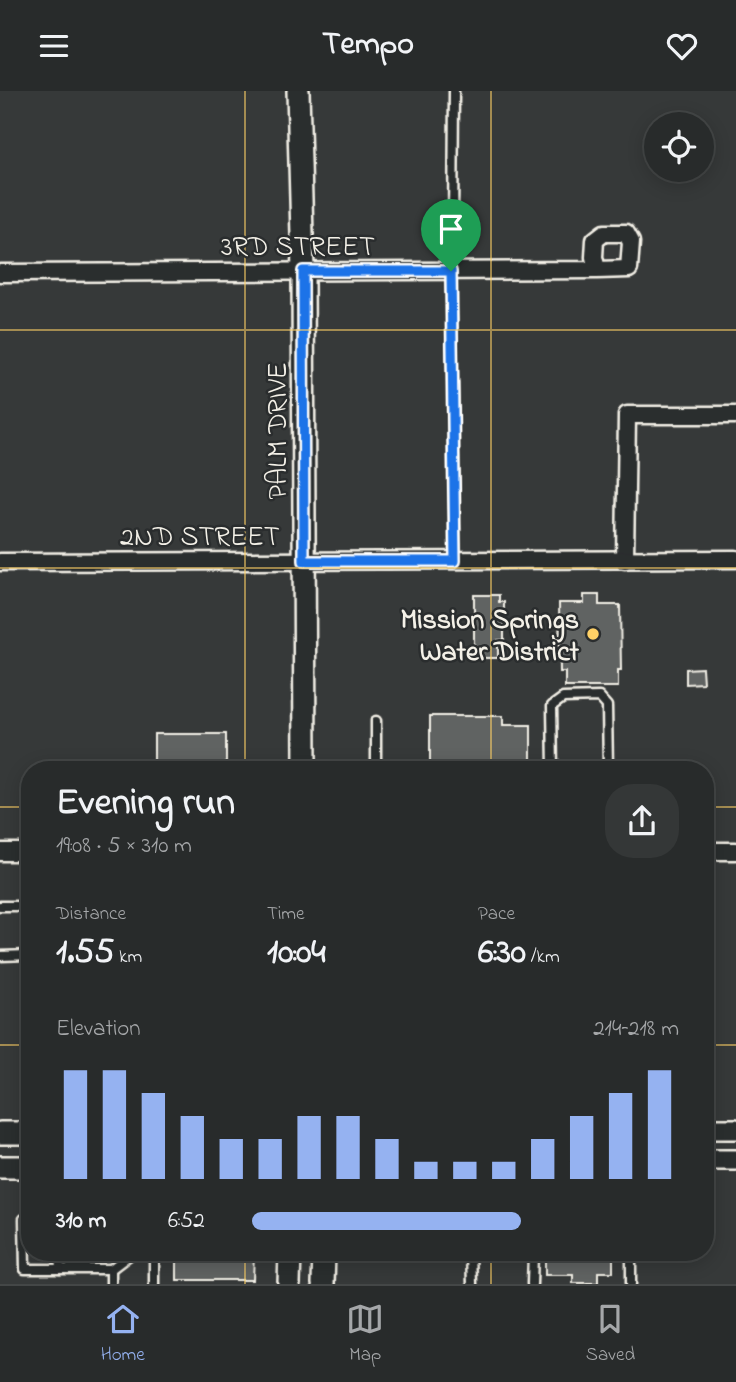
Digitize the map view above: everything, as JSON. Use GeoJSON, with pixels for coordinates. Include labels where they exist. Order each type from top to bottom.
{"type":"FeatureCollection","features":[{"type":"Feature","properties":{"kind":"main road","name":"PALM DRIVE"},"geometry":{"type":"LineString","coordinates":[[299,91],[303,271],[305,761]]}},
{"type":"Feature","properties":{"kind":"main road"},"geometry":{"type":"LineString","coordinates":[[0,1133],[21,1133]]}},
{"type":"Feature","properties":{"kind":"main road"},"geometry":{"type":"LineString","coordinates":[[0,1167],[21,1167]]}},
{"type":"Feature","properties":{"kind":"main road"},"geometry":{"type":"LineString","coordinates":[[289,1284],[290,1261]]}},
{"type":"Feature","properties":{"kind":"main road"},"geometry":{"type":"LineString","coordinates":[[323,1284],[324,1261]]}},
{"type":"Feature","properties":{"kind":"street","name":"3RD STREET"},"geometry":{"type":"LineString","coordinates":[[0,273],[597,270]]}},
{"type":"Feature","properties":{"kind":"street"},"geometry":{"type":"LineString","coordinates":[[625,559],[627,415],[736,415]]}},
{"type":"Feature","properties":{"kind":"street","name":"2ND STREET"},"geometry":{"type":"LineString","coordinates":[[0,562],[736,559]]}},
{"type":"Feature","properties":{"kind":"street"},"geometry":{"type":"LineString","coordinates":[[714,851],[736,851]]}},
{"type":"Feature","properties":{"kind":"street"},"geometry":{"type":"LineString","coordinates":[[0,852],[21,852]]}},
{"type":"Feature","properties":{"kind":"street"},"geometry":{"type":"LineString","coordinates":[[714,1129],[736,1129]]}},
{"type":"Feature","properties":{"kind":"street"},"geometry":{"type":"LineString","coordinates":[[714,1160],[736,1160]]}},
{"type":"Feature","properties":{"kind":"lane"},"geometry":{"type":"LineString","coordinates":[[454,91],[451,271],[455,561]]}},
{"type":"Feature","properties":{"kind":"lane"},"geometry":{"type":"LineString","coordinates":[[553,761],[552,706],[563,698],[599,697],[607,706],[608,761]]}},
{"type":"Feature","properties":{"kind":"lane"},"geometry":{"type":"LineString","coordinates":[[376,721],[376,761]]}},
{"type":"Feature","properties":{"kind":"lane"},"geometry":{"type":"LineString","coordinates":[[0,906],[21,906]]}},
{"type":"Feature","properties":{"kind":"lane"},"geometry":{"type":"LineString","coordinates":[[0,956],[21,955]]}},
{"type":"Feature","properties":{"kind":"lane"},"geometry":{"type":"LineString","coordinates":[[25,1261],[25,1269],[111,1269],[122,1261]]}},
{"type":"Feature","properties":{"kind":"lane"},"geometry":{"type":"LineString","coordinates":[[60,1261],[60,1269]]}},
{"type":"Feature","properties":{"kind":"lane"},"geometry":{"type":"LineString","coordinates":[[154,1261],[154,1284]]}},
{"type":"Feature","properties":{"kind":"lane"},"geometry":{"type":"LineString","coordinates":[[471,1261],[471,1284]]}},
{"type":"Feature","properties":{"kind":"lane"},"geometry":{"type":"LineString","coordinates":[[532,1284],[533,1261]]}},
{"type":"Feature","properties":{"kind":"lane"},"geometry":{"type":"LineString","coordinates":[[631,1261],[631,1284]]}},
{"type":"Feature","properties":{"kind":"lane"},"geometry":{"type":"LineString","coordinates":[[111,1269],[111,1284]]}},
{"type":"Feature","properties":{"kind":"building"},"geometry":{"type":"Polygon","coordinates":[[[474,595],[499,595],[499,602],[504,602],[504,640],[498,640],[498,658],[474,658],[474,595]]]}},
{"type":"Feature","properties":{"kind":"building"},"geometry":{"type":"Polygon","coordinates":[[[584,595],[599,595],[599,605],[620,605],[621,670],[618,670],[618,687],[565,687],[565,672],[560,672],[559,603],[584,603],[584,595]]]}},
{"type":"Feature","properties":{"kind":"building"},"geometry":{"type":"Polygon","coordinates":[[[702,668],[703,683],[686,684],[686,669],[702,668]]]}},
{"type":"Feature","properties":{"kind":"building"},"geometry":{"type":"Polygon","coordinates":[[[430,716],[503,716],[503,725],[531,725],[531,761],[430,761],[430,716]]]}},
{"type":"Feature","properties":{"kind":"building"},"geometry":{"type":"Polygon","coordinates":[[[154,734],[226,734],[226,761],[154,761],[154,734]]]}},
{"type":"Feature","properties":{"kind":"building"},"geometry":{"type":"Polygon","coordinates":[[[177,1261],[254,1261],[253,1280],[177,1280],[177,1261]]]}},
{"type":"Feature","properties":{"kind":"building"},"geometry":{"type":"Polygon","coordinates":[[[545,1261],[613,1261],[613,1272],[598,1272],[598,1283],[573,1283],[573,1275],[545,1275],[545,1261]]]}},
{"type":"Feature","properties":{"kind":"place","name":"Mission Springs Water District"},"geometry":{"type":"Point","coordinates":[593,634]}},
{"type":"Feature","properties":{"kind":"route"},"geometry":{"type":"LineString","coordinates":[[303,271],[451,271],[455,561],[304,561],[303,271]]}}]}
